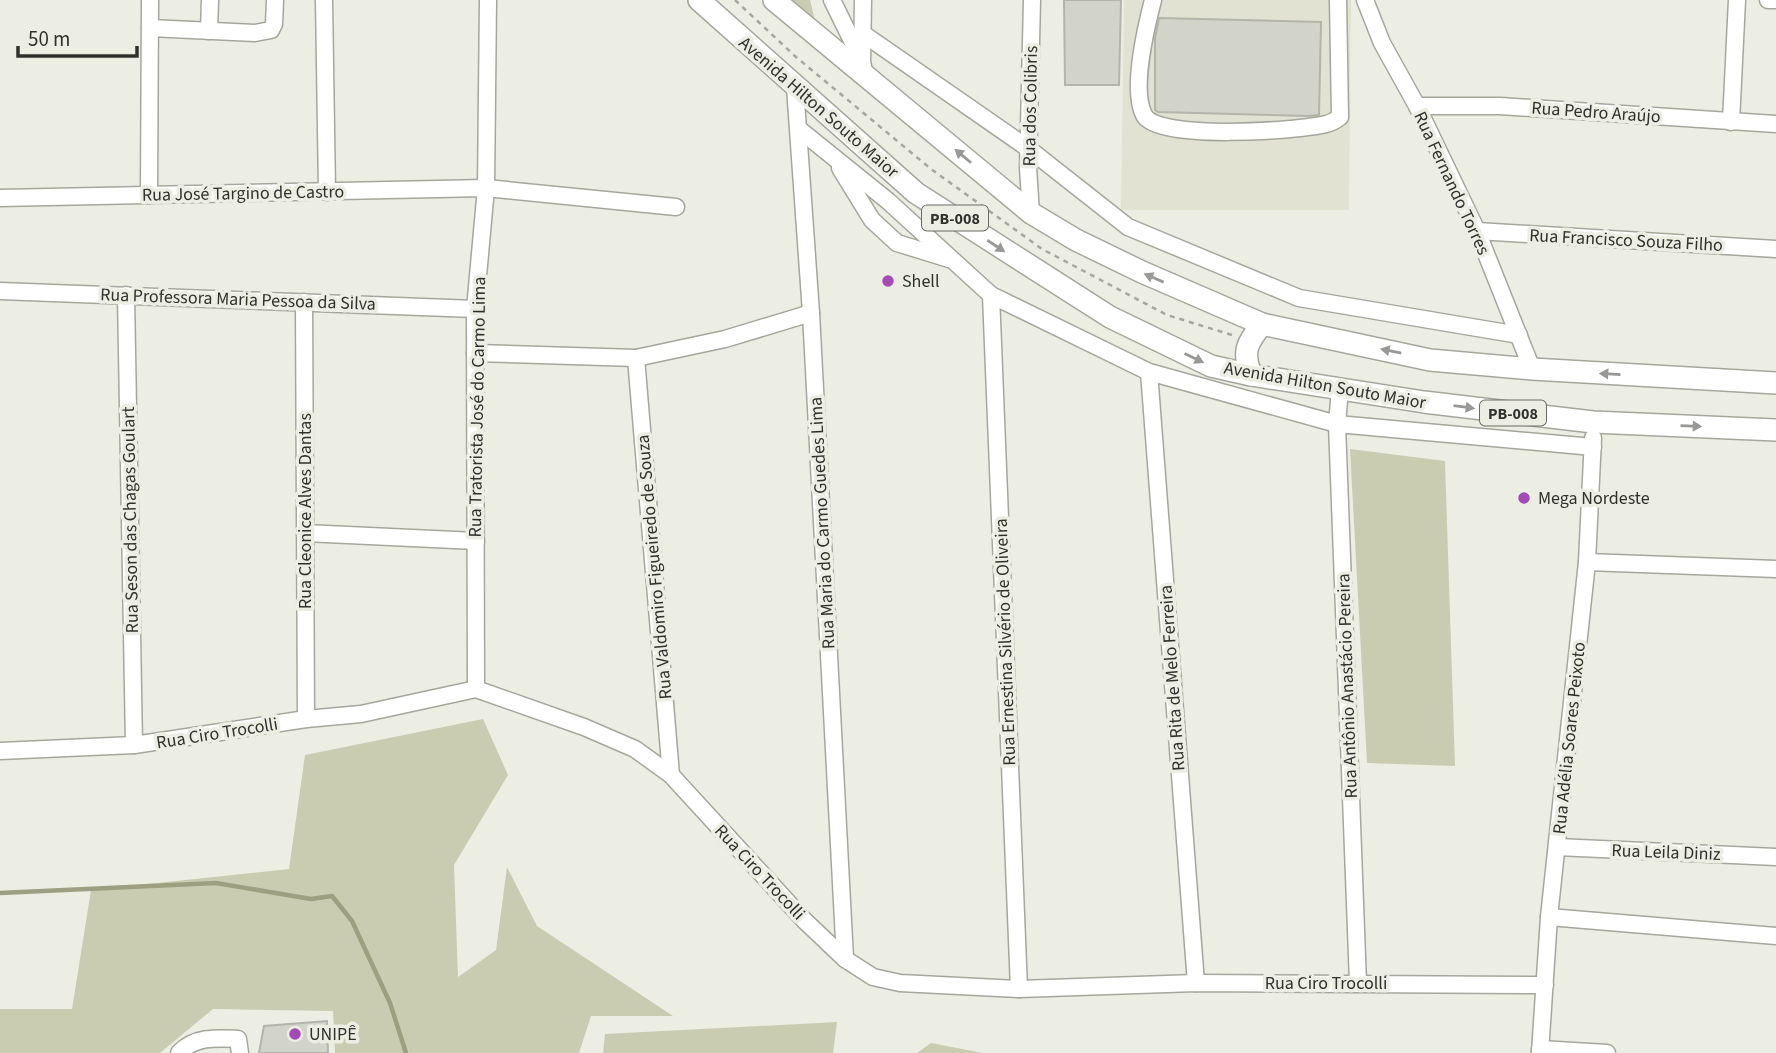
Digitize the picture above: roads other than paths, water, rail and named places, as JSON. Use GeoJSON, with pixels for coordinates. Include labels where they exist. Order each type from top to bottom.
{"type":"FeatureCollection","features":[{"type":"Feature","properties":{"kind":"main road","name":"Avenida Hilton Souto Maior"},"geometry":{"type":"LineString","coordinates":[[699,0],[916,192],[1022,263],[1110,317],[1211,366],[1251,375],[1424,402],[1593,422],[1776,430]]}},
{"type":"Feature","properties":{"kind":"main road","name":"PB-008"},"geometry":{"type":"LineString","coordinates":[[774,0],[863,68],[1031,213],[1076,240],[1142,272],[1262,324],[1430,360],[1532,369],[1776,383]]}},
{"type":"Feature","properties":{"kind":"main road"},"geometry":{"type":"LineString","coordinates":[[1251,375],[1245,354],[1252,336],[1262,324]]}},
{"type":"Feature","properties":{"kind":"street"},"geometry":{"type":"LineString","coordinates":[[149,195],[150,0]]}},
{"type":"Feature","properties":{"kind":"street"},"geometry":{"type":"LineString","coordinates":[[209,31],[211,0]]}},
{"type":"Feature","properties":{"kind":"street"},"geometry":{"type":"LineString","coordinates":[[149,28],[255,33],[271,30],[274,24],[275,0]]}},
{"type":"Feature","properties":{"kind":"street"},"geometry":{"type":"LineString","coordinates":[[324,0],[327,192]]}},
{"type":"Feature","properties":{"kind":"street","name":"Rua Tratorista José do Carmo Lima"},"geometry":{"type":"LineString","coordinates":[[477,689],[475,309],[486,188],[488,0]]}},
{"type":"Feature","properties":{"kind":"street"},"geometry":{"type":"LineString","coordinates":[[832,0],[863,68]]}},
{"type":"Feature","properties":{"kind":"street"},"geometry":{"type":"LineString","coordinates":[[863,0],[863,68]]}},
{"type":"Feature","properties":{"kind":"street","name":"Rua dos Colibris"},"geometry":{"type":"LineString","coordinates":[[1031,213],[1029,149],[1032,0]]}},
{"type":"Feature","properties":{"kind":"street"},"geometry":{"type":"LineString","coordinates":[[1153,0],[1141,45],[1140,102],[1145,117],[1154,125],[1181,130],[1245,133],[1327,124],[1340,117],[1338,0]]}},
{"type":"Feature","properties":{"kind":"street","name":"Rua Fernando Torres"},"geometry":{"type":"LineString","coordinates":[[1365,0],[1382,43],[1417,106],[1476,231],[1532,369]]}},
{"type":"Feature","properties":{"kind":"street"},"geometry":{"type":"LineString","coordinates":[[1731,121],[1737,0]]}},
{"type":"Feature","properties":{"kind":"street"},"geometry":{"type":"LineString","coordinates":[[1768,0],[1776,1]]}},
{"type":"Feature","properties":{"kind":"street"},"geometry":{"type":"LineString","coordinates":[[862,33],[1029,149],[1128,227],[1299,298],[1518,335]]}},
{"type":"Feature","properties":{"kind":"street","name":"Rua Maria do Carmo Guedes Lima"},"geometry":{"type":"LineString","coordinates":[[795,87],[811,313],[845,959]]}},
{"type":"Feature","properties":{"kind":"street","name":"Rua Pedro Araújo"},"geometry":{"type":"LineString","coordinates":[[1417,106],[1500,106],[1776,124]]}},
{"type":"Feature","properties":{"kind":"street","name":"Avenida Hilton Souto Maior"},"geometry":{"type":"LineString","coordinates":[[800,130],[888,201],[992,295],[1149,372],[1338,424],[1592,447]]}},
{"type":"Feature","properties":{"kind":"street"},"geometry":{"type":"LineString","coordinates":[[832,156],[872,220],[897,243],[954,261]]}},
{"type":"Feature","properties":{"kind":"street","name":"Rua José Targino de Castro"},"geometry":{"type":"LineString","coordinates":[[0,198],[486,188],[676,206]]}},
{"type":"Feature","properties":{"kind":"street","name":"Rua Francisco Souza Filho"},"geometry":{"type":"LineString","coordinates":[[1476,231],[1776,249]]}},
{"type":"Feature","properties":{"kind":"street","name":"Rua Professora Maria Pessoa da Silva"},"geometry":{"type":"LineString","coordinates":[[0,291],[475,309]]}},
{"type":"Feature","properties":{"kind":"street","name":"Rua Seson das Chagas Goulart"},"geometry":{"type":"LineString","coordinates":[[126,295],[134,745]]}},
{"type":"Feature","properties":{"kind":"street","name":"Rua Ernestina Silvério de Oliveira"},"geometry":{"type":"LineString","coordinates":[[992,295],[1019,989]]}},
{"type":"Feature","properties":{"kind":"street","name":"Rua Cleonice Alves Dantas"},"geometry":{"type":"LineString","coordinates":[[304,302],[306,719]]}},
{"type":"Feature","properties":{"kind":"street"},"geometry":{"type":"LineString","coordinates":[[475,353],[636,358],[725,339],[811,313]]}},
{"type":"Feature","properties":{"kind":"street","name":"Rua Valdomiro Figueiredo de Souza"},"geometry":{"type":"LineString","coordinates":[[636,358],[671,775]]}},
{"type":"Feature","properties":{"kind":"street","name":"Rua Rita de Melo Ferreira"},"geometry":{"type":"LineString","coordinates":[[1149,372],[1196,983]]}},
{"type":"Feature","properties":{"kind":"street","name":"Rua Antônio Anastácio Pereira"},"geometry":{"type":"LineString","coordinates":[[1340,389],[1338,424],[1358,983]]}},
{"type":"Feature","properties":{"kind":"street","name":"Rua Adélia Soares Peixoto"},"geometry":{"type":"LineString","coordinates":[[1540,1051],[1549,917],[1587,562],[1593,422]]}},
{"type":"Feature","properties":{"kind":"street"},"geometry":{"type":"LineString","coordinates":[[305,533],[476,541]]}},
{"type":"Feature","properties":{"kind":"street"},"geometry":{"type":"LineString","coordinates":[[1587,562],[1776,569]]}},
{"type":"Feature","properties":{"kind":"street","name":"Rua Ciro Trocolli"},"geometry":{"type":"LineString","coordinates":[[0,751],[134,745],[306,719],[361,714],[477,689],[534,707],[635,749],[671,775],[805,921],[845,959],[873,976],[900,983],[1019,989],[1196,983],[1545,985]]}},
{"type":"Feature","properties":{"kind":"street","name":"Rua Leila Diniz"},"geometry":{"type":"LineString","coordinates":[[1557,847],[1776,857]]}},
{"type":"Feature","properties":{"kind":"street"},"geometry":{"type":"LineString","coordinates":[[1549,917],[1776,936]]}},
{"type":"Feature","properties":{"kind":"street"},"geometry":{"type":"LineString","coordinates":[[179,1053],[192,1042],[239,1038]]}},
{"type":"Feature","properties":{"kind":"street"},"geometry":{"type":"LineString","coordinates":[[1540,1051],[1607,1053]]}},
{"type":"Feature","properties":{"kind":"waterway"},"geometry":{"type":"LineString","coordinates":[[0,893],[216,883],[311,899],[332,896],[352,921],[390,1003],[406,1053]]}},
{"type":"Feature","properties":{"kind":"place","name":"Shell"},"geometry":{"type":"Point","coordinates":[888,281]}},
{"type":"Feature","properties":{"kind":"place","name":"Mega Nordeste"},"geometry":{"type":"Point","coordinates":[1524,498]}},
{"type":"Feature","properties":{"kind":"place","name":"UNIPÊ"},"geometry":{"type":"Point","coordinates":[295,1034]}}]}
